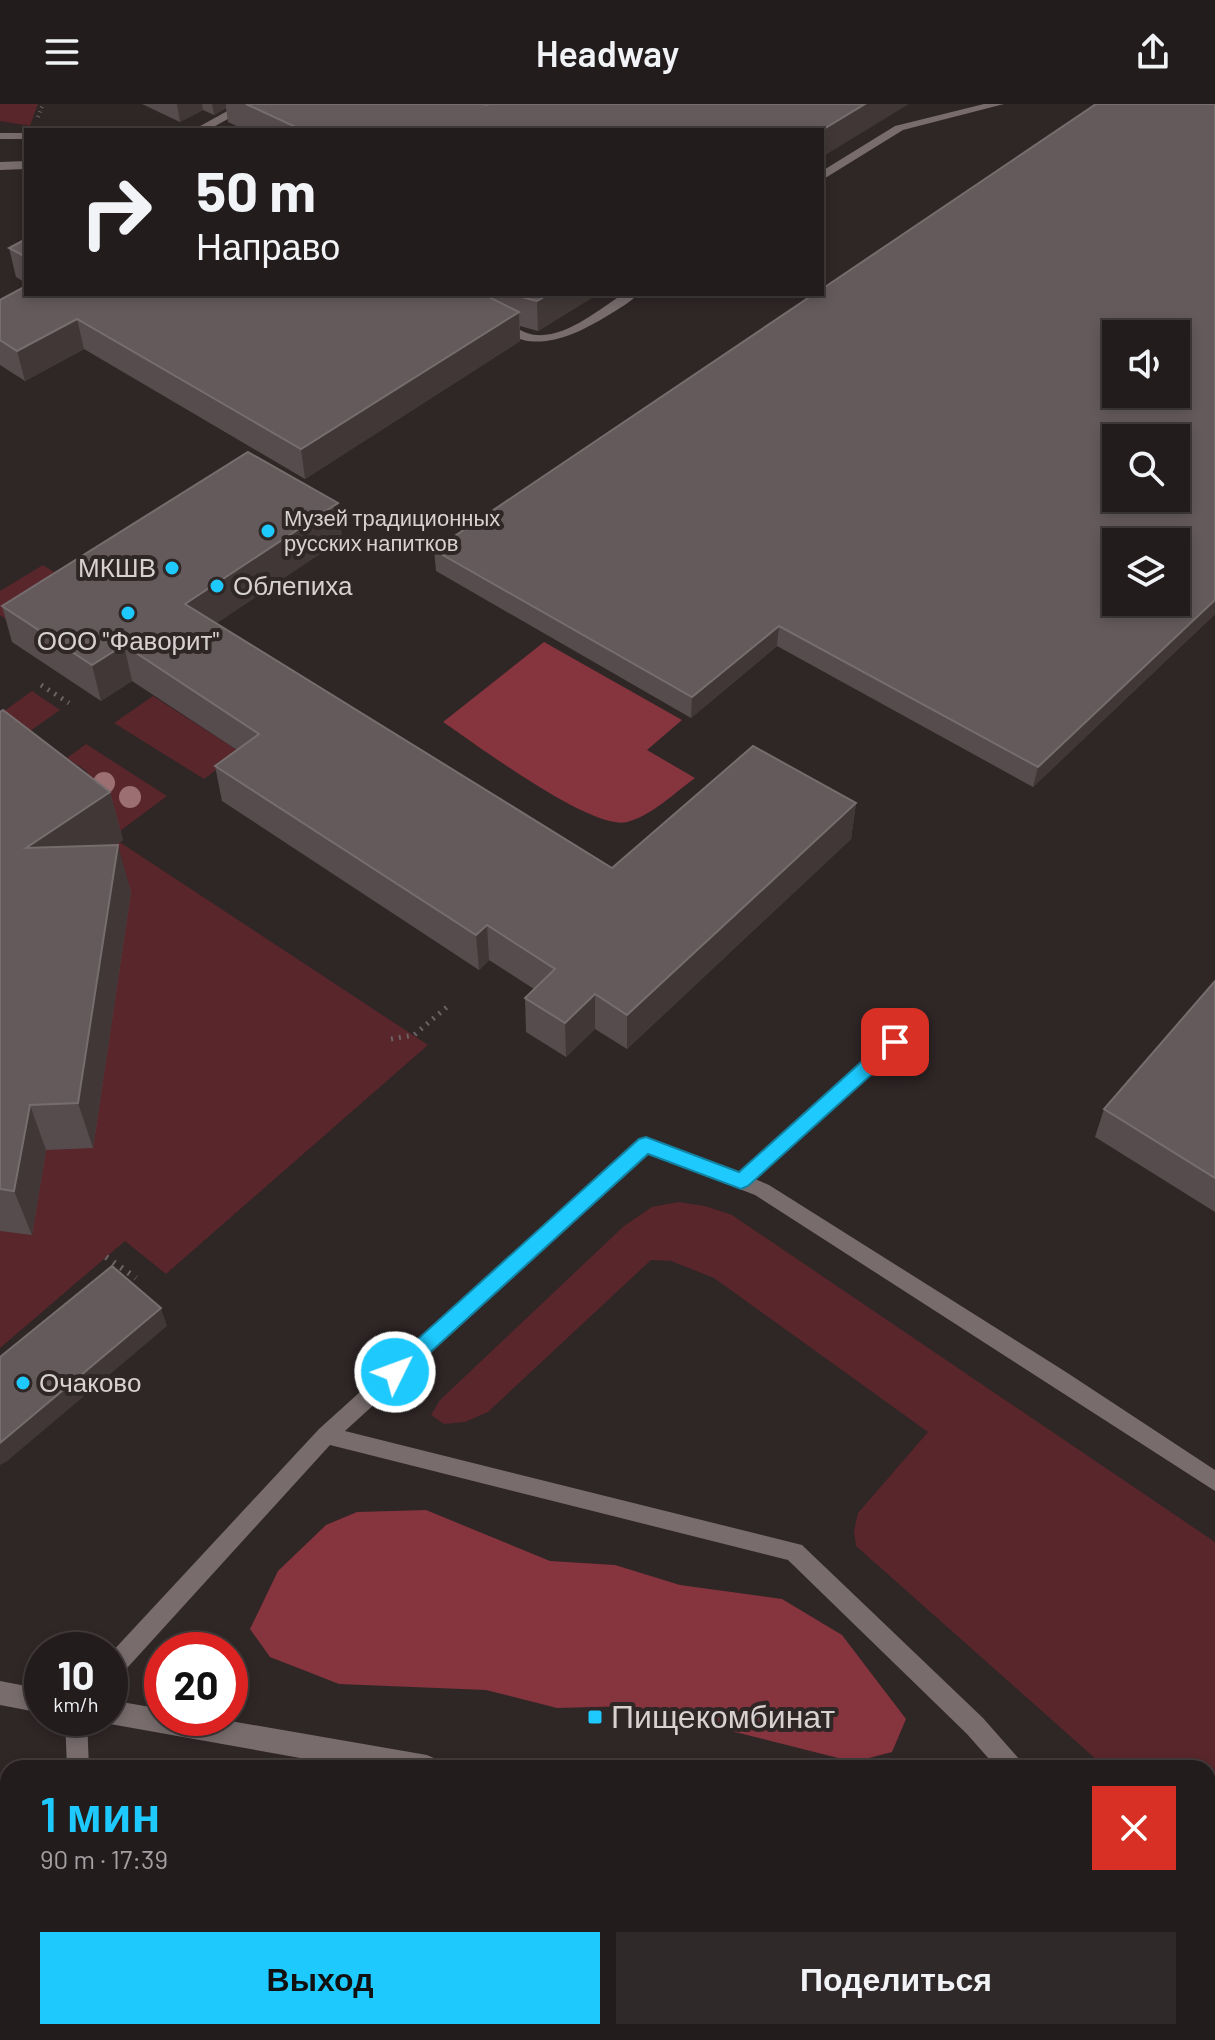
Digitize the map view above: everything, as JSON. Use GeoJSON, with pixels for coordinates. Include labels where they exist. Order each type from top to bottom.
{"type":"FeatureCollection","features":[{"type":"Feature","properties":{"kind":"street"},"geometry":{"type":"LineString","coordinates":[[0,1693],[24,1698]]}},
{"type":"Feature","properties":{"kind":"street"},"geometry":{"type":"LineString","coordinates":[[128,1715],[382,1760]]}},
{"type":"Feature","properties":{"kind":"lane"},"geometry":{"type":"LineString","coordinates":[[203,128],[249,104]]}},
{"type":"Feature","properties":{"kind":"lane"},"geometry":{"type":"LineString","coordinates":[[824,175],[899,128],[998,104]]}},
{"type":"Feature","properties":{"kind":"lane"},"geometry":{"type":"LineString","coordinates":[[0,136],[24,136]]}},
{"type":"Feature","properties":{"kind":"lane"},"geometry":{"type":"LineString","coordinates":[[0,166],[24,165]]}},
{"type":"Feature","properties":{"kind":"lane"},"geometry":{"type":"LineString","coordinates":[[490,319],[528,338],[547,337],[581,326],[629,296]]}},
{"type":"Feature","properties":{"kind":"lane"},"geometry":{"type":"LineString","coordinates":[[741,1181],[895,1042]]}},
{"type":"Feature","properties":{"kind":"lane"},"geometry":{"type":"LineString","coordinates":[[128,1650],[326,1435],[646,1145],[762,1190],[1059,1378],[1215,1482]]}},
{"type":"Feature","properties":{"kind":"lane"},"geometry":{"type":"LineString","coordinates":[[326,1435],[794,1552],[975,1726],[1005,1760]]}},
{"type":"Feature","properties":{"kind":"lane"},"geometry":{"type":"LineString","coordinates":[[77,1736],[78,1760]]}},
{"type":"Feature","properties":{"kind":"path"},"geometry":{"type":"LineString","coordinates":[[41,685],[69,703]]}},
{"type":"Feature","properties":{"kind":"path"},"geometry":{"type":"LineString","coordinates":[[391,1039],[414,1035],[448,1006]]}},
{"type":"Feature","properties":{"kind":"path"},"geometry":{"type":"LineString","coordinates":[[106,1257],[136,1278]]}},
{"type":"Feature","properties":{"kind":"shaded area"},"geometry":{"type":"Polygon","coordinates":[[[0,104],[38,104],[30,126],[0,121],[0,104]]]}},
{"type":"Feature","properties":{"kind":"shaded area"},"geometry":{"type":"Polygon","coordinates":[[[43,565],[88,594],[26,633],[0,615],[0,591],[43,565]]]}},
{"type":"Feature","properties":{"kind":"shaded area"},"geometry":{"type":"Polygon","coordinates":[[[544,642],[682,720],[647,750],[695,778],[637,819],[610,821],[588,813],[534,784],[443,722],[544,642]]]}},
{"type":"Feature","properties":{"kind":"shaded area"},"geometry":{"type":"Polygon","coordinates":[[[32,691],[60,710],[0,752],[0,714],[32,691]]]}},
{"type":"Feature","properties":{"kind":"shaded area"},"geometry":{"type":"Polygon","coordinates":[[[153,696],[240,752],[204,779],[114,723],[153,696]]]}},
{"type":"Feature","properties":{"kind":"shaded area"},"geometry":{"type":"Polygon","coordinates":[[[86,744],[167,796],[112,837],[428,1045],[166,1274],[125,1241],[0,1348],[0,754],[59,793],[88,772],[67,758],[86,744]]]}},
{"type":"Feature","properties":{"kind":"shaded area"},"geometry":{"type":"Polygon","coordinates":[[[678,1202],[705,1206],[732,1215],[1215,1542],[1215,1760],[1097,1760],[856,1546],[854,1531],[858,1513],[928,1432],[714,1278],[671,1261],[651,1260],[488,1412],[465,1422],[444,1424],[431,1415],[440,1400],[624,1226],[652,1207],[678,1202]]]}},
{"type":"Feature","properties":{"kind":"shaded area"},"geometry":{"type":"Polygon","coordinates":[[[426,1510],[550,1561],[615,1565],[680,1585],[782,1599],[842,1635],[906,1719],[892,1752],[862,1760],[846,1760],[632,1706],[557,1708],[486,1690],[339,1684],[270,1657],[250,1629],[278,1571],[326,1525],[357,1512],[426,1510]]]}},
{"type":"Feature","properties":{"kind":"building"},"geometry":{"type":"Polygon","coordinates":[[[246,104],[865,104],[824,129],[298,128],[246,104]]]}},
{"type":"Feature","properties":{"kind":"building"},"geometry":{"type":"Polygon","coordinates":[[[1096,104],[1215,104],[1215,600],[1038,767],[779,626],[692,697],[434,550],[811,296],[824,296],[824,288],[1096,104]]]}},
{"type":"Feature","properties":{"kind":"building"},"geometry":{"type":"Polygon","coordinates":[[[24,240],[24,256],[9,248],[24,240]]]}},
{"type":"Feature","properties":{"kind":"building"},"geometry":{"type":"Polygon","coordinates":[[[24,287],[24,296],[487,296],[519,312],[301,449],[77,319],[17,351],[0,340],[0,300],[24,287]]]}},
{"type":"Feature","properties":{"kind":"building"},"geometry":{"type":"Polygon","coordinates":[[[518,296],[546,296],[537,301],[518,296]]]}},
{"type":"Feature","properties":{"kind":"building"},"geometry":{"type":"Polygon","coordinates":[[[248,452],[338,503],[185,604],[612,868],[753,746],[856,803],[627,1015],[595,994],[565,1023],[525,998],[555,969],[487,925],[476,935],[215,766],[259,734],[124,645],[92,665],[2,606],[248,452]]]}},
{"type":"Feature","properties":{"kind":"building"},"geometry":{"type":"Polygon","coordinates":[[[3,710],[110,792],[26,848],[118,845],[78,1103],[30,1105],[14,1191],[0,1189],[0,712],[3,710]]]}},
{"type":"Feature","properties":{"kind":"building"},"geometry":{"type":"Polygon","coordinates":[[[1215,981],[1215,1178],[1104,1109],[1215,981]]]}},
{"type":"Feature","properties":{"kind":"building"},"geometry":{"type":"Polygon","coordinates":[[[112,1266],[161,1308],[0,1443],[0,1357],[112,1266]]]}},
{"type":"Feature","properties":{"kind":"place","name":"Музей традиционных русских напитков"},"geometry":{"type":"Point","coordinates":[268,531]}},
{"type":"Feature","properties":{"kind":"place","name":"МКШВ"},"geometry":{"type":"Point","coordinates":[172,568]}},
{"type":"Feature","properties":{"kind":"place","name":"Облепиха"},"geometry":{"type":"Point","coordinates":[217,586]}},
{"type":"Feature","properties":{"kind":"place","name":"ООО \"Фаворит\""},"geometry":{"type":"Point","coordinates":[128,613]}},
{"type":"Feature","properties":{"kind":"place","name":"Очаково"},"geometry":{"type":"Point","coordinates":[23,1383]}},
{"type":"Feature","properties":{"kind":"place","name":"Пищекомбинат"},"geometry":{"type":"Point","coordinates":[595,1717]}},
{"type":"Feature","properties":{"kind":"route"},"geometry":{"type":"LineString","coordinates":[[395,1372],[646,1145],[741,1181],[895,1042]]}}]}
